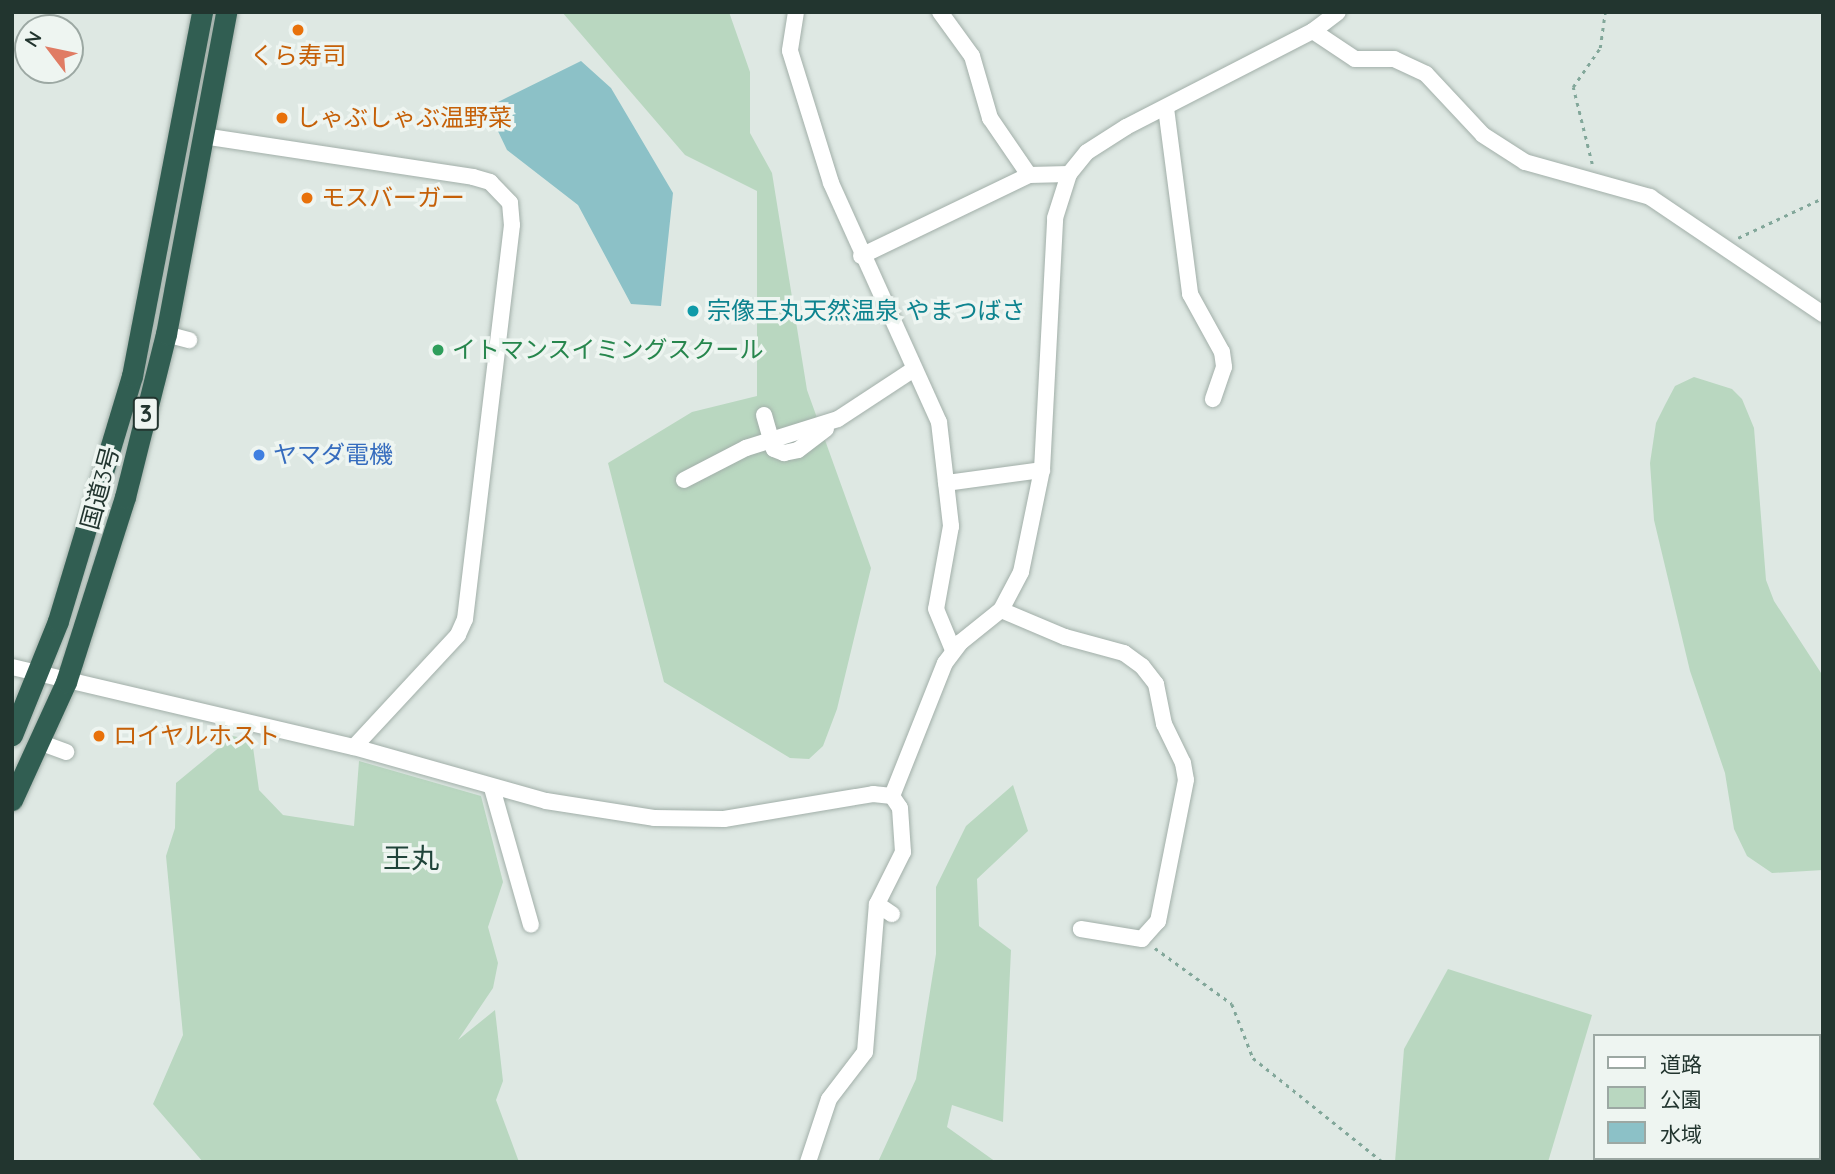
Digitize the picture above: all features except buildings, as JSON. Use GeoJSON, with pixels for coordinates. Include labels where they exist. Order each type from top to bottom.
{"type":"FeatureCollection","features":[{"type":"Feature","properties":{"kind":"highway","name":"国道3号"},"geometry":{"type":"LineString","coordinates":[[12,736],[38,674],[101,490],[132,376],[202,12]]}},
{"type":"Feature","properties":{"kind":"highway","name":"国道3号"},"geometry":{"type":"LineString","coordinates":[[12,800],[66,682],[106,566],[166,334],[226,12]]}},
{"type":"Feature","properties":{"kind":"street"},"geometry":{"type":"LineString","coordinates":[[796,12],[790,51],[824,160],[861,256],[939,422],[951,526],[936,609],[953,650]]}},
{"type":"Feature","properties":{"kind":"street"},"geometry":{"type":"LineString","coordinates":[[940,12],[972,56],[990,118],[1029,175]]}},
{"type":"Feature","properties":{"kind":"street"},"geometry":{"type":"LineString","coordinates":[[891,796],[953,650],[1001,610],[1021,572],[1042,470],[1055,218],[1069,174],[1087,152],[1312,31],[1338,12]]}},
{"type":"Feature","properties":{"kind":"street"},"geometry":{"type":"LineString","coordinates":[[1312,31],[1355,59],[1394,58],[1426,74],[1483,135],[1525,162],[1650,197],[1726,245],[1794,299],[1823,314]]}},
{"type":"Feature","properties":{"kind":"street"},"geometry":{"type":"LineString","coordinates":[[1166,108],[1190,294],[1222,352],[1224,368],[1213,399]]}},
{"type":"Feature","properties":{"kind":"street"},"geometry":{"type":"LineString","coordinates":[[203,136],[473,177],[491,182],[510,203],[512,225],[465,619],[458,635],[354,747]]}},
{"type":"Feature","properties":{"kind":"street"},"geometry":{"type":"LineString","coordinates":[[861,256],[1029,175],[1069,174]]}},
{"type":"Feature","properties":{"kind":"street"},"geometry":{"type":"LineString","coordinates":[[166,334],[190,340]]}},
{"type":"Feature","properties":{"kind":"street"},"geometry":{"type":"LineString","coordinates":[[764,415],[775,449],[790,454],[914,369]]}},
{"type":"Feature","properties":{"kind":"street"},"geometry":{"type":"LineString","coordinates":[[684,480],[746,449],[772,441]]}},
{"type":"Feature","properties":{"kind":"street"},"geometry":{"type":"LineString","coordinates":[[946,483],[1042,470]]}},
{"type":"Feature","properties":{"kind":"street"},"geometry":{"type":"LineString","coordinates":[[1001,610],[1065,637],[1124,653],[1156,684],[1164,724],[1183,763],[1186,780],[1157,921],[1142,939],[1081,929]]}},
{"type":"Feature","properties":{"kind":"street"},"geometry":{"type":"LineString","coordinates":[[12,667],[66,682],[354,747],[492,788],[654,818],[724,819],[873,794],[891,796],[900,808],[903,852],[877,904],[865,1052],[828,1098],[808,1162]]}},
{"type":"Feature","properties":{"kind":"street"},"geometry":{"type":"LineString","coordinates":[[39,742],[66,752]]}},
{"type":"Feature","properties":{"kind":"street"},"geometry":{"type":"LineString","coordinates":[[492,788],[531,925]]}},
{"type":"Feature","properties":{"kind":"street"},"geometry":{"type":"LineString","coordinates":[[877,904],[892,914]]}},
{"type":"Feature","properties":{"kind":"path"},"geometry":{"type":"LineString","coordinates":[[1597,181],[1573,87],[1600,48],[1605,12]]}},
{"type":"Feature","properties":{"kind":"path"},"geometry":{"type":"LineString","coordinates":[[1726,245],[1823,198]]}},
{"type":"Feature","properties":{"kind":"path"},"geometry":{"type":"LineString","coordinates":[[1142,939],[1232,1004],[1253,1058],[1383,1162]]}},
{"type":"Feature","properties":{"kind":"green space"},"geometry":{"type":"Polygon","coordinates":[[[562,12],[729,12],[750,72],[750,133],[772,173],[807,390],[871,568],[837,709],[823,746],[809,759],[790,758],[664,682],[608,463],[692,412],[757,396],[757,191],[685,155],[562,12]]]}},
{"type":"Feature","properties":{"kind":"green space"},"geometry":{"type":"Polygon","coordinates":[[[1694,377],[1732,389],[1742,399],[1754,428],[1766,580],[1774,601],[1823,676],[1823,870],[1772,873],[1747,856],[1734,829],[1725,773],[1690,671],[1654,520],[1650,463],[1656,423],[1665,405],[1675,386],[1694,377]]]}},
{"type":"Feature","properties":{"kind":"green space"},"geometry":{"type":"Polygon","coordinates":[[[233,736],[252,740],[259,790],[283,815],[354,826],[359,761],[481,796],[503,882],[488,927],[498,963],[493,988],[458,1040],[495,1010],[503,1081],[496,1100],[519,1162],[203,1162],[153,1104],[183,1035],[166,856],[175,828],[176,783],[233,736]]]}},
{"type":"Feature","properties":{"kind":"green space"},"geometry":{"type":"Polygon","coordinates":[[[1013,785],[1028,831],[977,879],[979,926],[1011,950],[1003,1122],[952,1105],[947,1127],[996,1162],[878,1162],[916,1079],[936,954],[936,887],[966,826],[1013,785]]]}},
{"type":"Feature","properties":{"kind":"green space"},"geometry":{"type":"Polygon","coordinates":[[[1448,969],[1592,1015],[1548,1162],[1395,1162],[1404,1049],[1448,969]]]}},
{"type":"Feature","properties":{"kind":"water"},"geometry":{"type":"Polygon","coordinates":[[[581,61],[611,88],[673,193],[661,306],[631,304],[578,205],[507,150],[495,125],[490,106],[581,61]]]}},
{"type":"Feature","properties":{"kind":"place","name":"くら寿司"},"geometry":{"type":"Point","coordinates":[298,30]}},
{"type":"Feature","properties":{"kind":"place","name":"しゃぶしゃぶ温野菜"},"geometry":{"type":"Point","coordinates":[282,118]}},
{"type":"Feature","properties":{"kind":"place","name":"モスバーガー"},"geometry":{"type":"Point","coordinates":[307,198]}},
{"type":"Feature","properties":{"kind":"place","name":"宗像王丸天然温泉 やまつばさ"},"geometry":{"type":"Point","coordinates":[693,311]}},
{"type":"Feature","properties":{"kind":"place","name":"イトマンスイミングスクール"},"geometry":{"type":"Point","coordinates":[438,350]}},
{"type":"Feature","properties":{"kind":"place","name":"ヤマダ電機"},"geometry":{"type":"Point","coordinates":[259,455]}},
{"type":"Feature","properties":{"kind":"place","name":"ロイヤルホスト"},"geometry":{"type":"Point","coordinates":[99,736]}},
{"type":"Feature","properties":{"kind":"district","name":"王丸"},"geometry":{"type":"Point","coordinates":[411,858]}}]}
